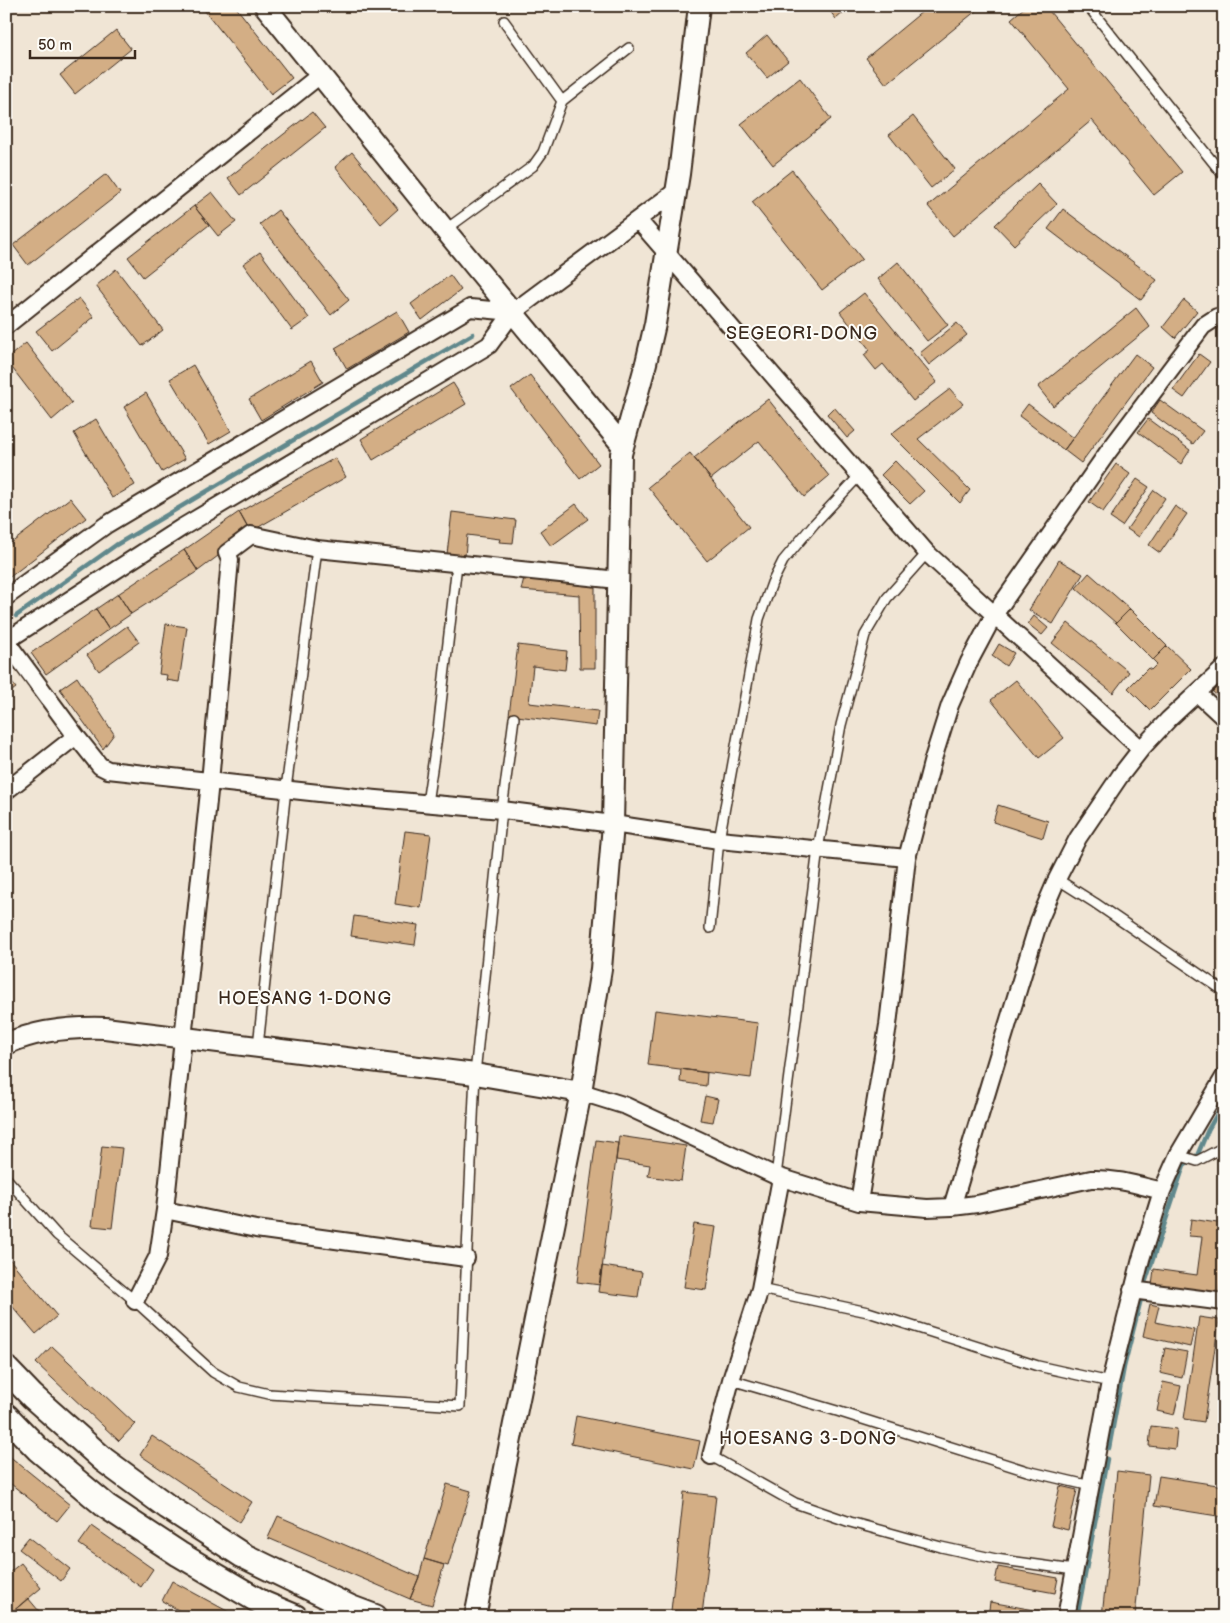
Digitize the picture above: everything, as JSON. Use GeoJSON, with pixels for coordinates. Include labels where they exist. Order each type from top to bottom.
{"type":"FeatureCollection","features":[{"type":"Feature","properties":{"kind":"main road"},"geometry":{"type":"LineString","coordinates":[[6,1369],[32,1396],[104,1460],[168,1507],[242,1554],[351,1608],[375,1617]]}},
{"type":"Feature","properties":{"kind":"main road"},"geometry":{"type":"LineString","coordinates":[[6,1416],[38,1450],[106,1506],[179,1554],[264,1604],[295,1617]]}},
{"type":"Feature","properties":{"kind":"street"},"geometry":{"type":"LineString","coordinates":[[265,6],[445,230],[622,445]]}},
{"type":"Feature","properties":{"kind":"street"},"geometry":{"type":"LineString","coordinates":[[475,1617],[581,1092],[601,969],[613,824],[622,445],[646,363],[655,324],[676,191],[699,6]]}},
{"type":"Feature","properties":{"kind":"street"},"geometry":{"type":"LineString","coordinates":[[6,326],[320,75]]}},
{"type":"Feature","properties":{"kind":"street"},"geometry":{"type":"LineString","coordinates":[[676,191],[513,312],[489,345],[181,528],[6,641],[76,736],[100,766],[108,770],[210,782],[502,810],[720,840],[907,858]]}},
{"type":"Feature","properties":{"kind":"street"},"geometry":{"type":"LineString","coordinates":[[638,220],[667,251],[927,553],[1140,749]]}},
{"type":"Feature","properties":{"kind":"street"},"geometry":{"type":"LineString","coordinates":[[6,597],[106,525],[470,308],[513,312]]}},
{"type":"Feature","properties":{"kind":"street"},"geometry":{"type":"LineString","coordinates":[[859,1202],[888,1024],[907,858],[932,759],[950,706],[969,662],[994,615],[1108,452],[1203,326],[1217,317],[1224,317]]}},
{"type":"Feature","properties":{"kind":"street"},"geometry":{"type":"LineString","coordinates":[[135,1301],[158,1256],[165,1210],[210,782],[230,560],[227,553],[251,535],[317,549],[618,580]]}},
{"type":"Feature","properties":{"kind":"street"},"geometry":{"type":"LineString","coordinates":[[952,1207],[1039,920],[1057,879],[1078,838],[1140,749],[1224,668]]}},
{"type":"Feature","properties":{"kind":"street"},"geometry":{"type":"LineString","coordinates":[[1197,692],[1224,718]]}},
{"type":"Feature","properties":{"kind":"street"},"geometry":{"type":"LineString","coordinates":[[6,791],[76,736]]}},
{"type":"Feature","properties":{"kind":"street"},"geometry":{"type":"LineString","coordinates":[[6,1044],[35,1034],[61,1029],[105,1028],[475,1074],[581,1092],[626,1106],[779,1177],[859,1202],[926,1208],[952,1207],[977,1204],[1091,1179],[1116,1180],[1162,1191]]}},
{"type":"Feature","properties":{"kind":"street"},"geometry":{"type":"LineString","coordinates":[[1066,1617],[1110,1382],[1132,1290],[1162,1191],[1178,1155],[1224,1077]]}},
{"type":"Feature","properties":{"kind":"street"},"geometry":{"type":"LineString","coordinates":[[711,1456],[731,1380],[760,1289],[779,1177]]}},
{"type":"Feature","properties":{"kind":"street"},"geometry":{"type":"LineString","coordinates":[[165,1210],[256,1229],[466,1258]]}},
{"type":"Feature","properties":{"kind":"street"},"geometry":{"type":"LineString","coordinates":[[1132,1290],[1224,1302]]}},
{"type":"Feature","properties":{"kind":"lane"},"geometry":{"type":"LineString","coordinates":[[1088,6],[1224,176]]}},
{"type":"Feature","properties":{"kind":"lane"},"geometry":{"type":"LineString","coordinates":[[504,21],[562,100]]}},
{"type":"Feature","properties":{"kind":"lane"},"geometry":{"type":"LineString","coordinates":[[445,230],[533,166],[543,152],[562,100],[629,48]]}},
{"type":"Feature","properties":{"kind":"lane"},"geometry":{"type":"LineString","coordinates":[[710,928],[720,840],[759,619],[772,583],[783,561],[814,524],[859,476]]}},
{"type":"Feature","properties":{"kind":"lane"},"geometry":{"type":"LineString","coordinates":[[258,1046],[286,789],[317,549]]}},
{"type":"Feature","properties":{"kind":"lane"},"geometry":{"type":"LineString","coordinates":[[779,1177],[818,849],[841,725],[865,635],[886,598],[927,553]]}},
{"type":"Feature","properties":{"kind":"lane"},"geometry":{"type":"LineString","coordinates":[[427,803],[438,730],[457,564]]}},
{"type":"Feature","properties":{"kind":"lane"},"geometry":{"type":"LineString","coordinates":[[6,1178],[57,1235],[135,1301],[213,1372],[239,1387],[269,1394],[460,1406],[475,1074],[502,810],[514,718]]}},
{"type":"Feature","properties":{"kind":"lane"},"geometry":{"type":"LineString","coordinates":[[1057,879],[1224,991]]}},
{"type":"Feature","properties":{"kind":"lane"},"geometry":{"type":"LineString","coordinates":[[1178,1155],[1197,1161],[1224,1147]]}},
{"type":"Feature","properties":{"kind":"lane"},"geometry":{"type":"LineString","coordinates":[[760,1289],[868,1312],[1038,1366],[1110,1382]]}},
{"type":"Feature","properties":{"kind":"lane"},"geometry":{"type":"LineString","coordinates":[[731,1380],[837,1411],[1027,1472],[1091,1486]]}},
{"type":"Feature","properties":{"kind":"lane"},"geometry":{"type":"LineString","coordinates":[[711,1456],[796,1503],[850,1522],[941,1547],[996,1559],[1074,1570]]}},
{"type":"Feature","properties":{"kind":"building"},"geometry":{"type":"Polygon","coordinates":[[[201,6],[235,6],[292,78],[271,94],[201,6]]]}},
{"type":"Feature","properties":{"kind":"building"},"geometry":{"type":"Polygon","coordinates":[[[826,6],[851,6],[836,19],[826,6]]]}},
{"type":"Feature","properties":{"kind":"building"},"geometry":{"type":"Polygon","coordinates":[[[929,6],[982,6],[886,84],[866,58],[929,6]]]}},
{"type":"Feature","properties":{"kind":"building"},"geometry":{"type":"Polygon","coordinates":[[[1026,6],[1045,6],[1182,172],[1154,195],[1092,120],[953,236],[928,206],[1069,89],[1011,19],[1026,6]]]}},
{"type":"Feature","properties":{"kind":"building"},"geometry":{"type":"Polygon","coordinates":[[[116,30],[131,49],[75,94],[60,75],[116,30]]]}},
{"type":"Feature","properties":{"kind":"building"},"geometry":{"type":"Polygon","coordinates":[[[767,35],[788,61],[767,78],[746,53],[767,35]]]}},
{"type":"Feature","properties":{"kind":"building"},"geometry":{"type":"Polygon","coordinates":[[[800,78],[831,119],[773,165],[741,124],[800,78]]]}},
{"type":"Feature","properties":{"kind":"building"},"geometry":{"type":"Polygon","coordinates":[[[312,112],[325,128],[241,195],[228,178],[312,112]]]}},
{"type":"Feature","properties":{"kind":"building"},"geometry":{"type":"Polygon","coordinates":[[[913,116],[955,169],[931,188],[889,135],[913,116]]]}},
{"type":"Feature","properties":{"kind":"building"},"geometry":{"type":"Polygon","coordinates":[[[352,152],[398,209],[381,224],[335,167],[352,152]]]}},
{"type":"Feature","properties":{"kind":"building"},"geometry":{"type":"Polygon","coordinates":[[[792,170],[862,259],[822,290],[752,202],[792,170]]]}},
{"type":"Feature","properties":{"kind":"building"},"geometry":{"type":"Polygon","coordinates":[[[106,174],[120,193],[28,265],[13,245],[106,174]]]}},
{"type":"Feature","properties":{"kind":"building"},"geometry":{"type":"Polygon","coordinates":[[[1038,184],[1057,204],[1014,245],[995,225],[1038,184]]]}},
{"type":"Feature","properties":{"kind":"building"},"geometry":{"type":"Polygon","coordinates":[[[212,192],[236,222],[218,236],[194,206],[212,192]]]}},
{"type":"Feature","properties":{"kind":"building"},"geometry":{"type":"Polygon","coordinates":[[[194,206],[209,225],[143,277],[128,257],[194,206]]]}},
{"type":"Feature","properties":{"kind":"building"},"geometry":{"type":"Polygon","coordinates":[[[1063,209],[1157,280],[1141,300],[1048,229],[1063,209]]]}},
{"type":"Feature","properties":{"kind":"building"},"geometry":{"type":"Polygon","coordinates":[[[278,210],[349,300],[331,315],[260,224],[278,210]]]}},
{"type":"Feature","properties":{"kind":"building"},"geometry":{"type":"Polygon","coordinates":[[[260,252],[309,318],[292,330],[243,264],[260,252]]]}},
{"type":"Feature","properties":{"kind":"building"},"geometry":{"type":"Polygon","coordinates":[[[898,262],[948,325],[927,341],[878,279],[898,262]]]}},
{"type":"Feature","properties":{"kind":"building"},"geometry":{"type":"Polygon","coordinates":[[[116,269],[163,330],[142,346],[96,286],[116,269]]]}},
{"type":"Feature","properties":{"kind":"building"},"geometry":{"type":"Polygon","coordinates":[[[450,275],[461,290],[422,320],[411,304],[450,275]]]}},
{"type":"Feature","properties":{"kind":"building"},"geometry":{"type":"Polygon","coordinates":[[[864,293],[937,382],[913,401],[883,364],[876,370],[864,355],[870,350],[840,312],[864,293]]]}},
{"type":"Feature","properties":{"kind":"building"},"geometry":{"type":"Polygon","coordinates":[[[79,298],[94,317],[52,351],[36,331],[79,298]]]}},
{"type":"Feature","properties":{"kind":"building"},"geometry":{"type":"Polygon","coordinates":[[[1184,300],[1197,311],[1175,338],[1163,327],[1184,300]]]}},
{"type":"Feature","properties":{"kind":"building"},"geometry":{"type":"Polygon","coordinates":[[[1136,308],[1150,327],[1053,406],[1038,387],[1136,308]]]}},
{"type":"Feature","properties":{"kind":"building"},"geometry":{"type":"Polygon","coordinates":[[[397,311],[409,332],[347,369],[335,348],[397,311]]]}},
{"type":"Feature","properties":{"kind":"building"},"geometry":{"type":"Polygon","coordinates":[[[957,323],[967,335],[929,365],[920,353],[957,323]]]}},
{"type":"Feature","properties":{"kind":"building"},"geometry":{"type":"Polygon","coordinates":[[[26,343],[72,403],[52,420],[6,360],[26,343]]]}},
{"type":"Feature","properties":{"kind":"building"},"geometry":{"type":"Polygon","coordinates":[[[1135,354],[1152,367],[1081,463],[1064,450],[1135,354]]]}},
{"type":"Feature","properties":{"kind":"building"},"geometry":{"type":"Polygon","coordinates":[[[1199,354],[1210,362],[1184,398],[1173,390],[1199,354]]]}},
{"type":"Feature","properties":{"kind":"building"},"geometry":{"type":"Polygon","coordinates":[[[311,361],[323,382],[261,420],[249,399],[311,361]]]}},
{"type":"Feature","properties":{"kind":"building"},"geometry":{"type":"Polygon","coordinates":[[[193,365],[231,431],[209,444],[170,379],[193,365]]]}},
{"type":"Feature","properties":{"kind":"building"},"geometry":{"type":"Polygon","coordinates":[[[530,375],[599,464],[580,479],[511,389],[530,375]]]}},
{"type":"Feature","properties":{"kind":"building"},"geometry":{"type":"Polygon","coordinates":[[[453,383],[466,404],[373,460],[361,439],[453,383]]]}},
{"type":"Feature","properties":{"kind":"building"},"geometry":{"type":"Polygon","coordinates":[[[950,389],[963,404],[918,439],[970,490],[960,503],[891,434],[950,389]]]}},
{"type":"Feature","properties":{"kind":"building"},"geometry":{"type":"Polygon","coordinates":[[[146,393],[185,459],[162,472],[124,407],[146,393]]]}},
{"type":"Feature","properties":{"kind":"building"},"geometry":{"type":"Polygon","coordinates":[[[768,399],[829,476],[804,497],[759,441],[711,479],[694,458],[768,399]]]}},
{"type":"Feature","properties":{"kind":"building"},"geometry":{"type":"Polygon","coordinates":[[[1160,400],[1203,431],[1193,444],[1151,413],[1160,400]]]}},
{"type":"Feature","properties":{"kind":"building"},"geometry":{"type":"Polygon","coordinates":[[[1028,404],[1073,438],[1064,450],[1019,416],[1028,404]]]}},
{"type":"Feature","properties":{"kind":"building"},"geometry":{"type":"Polygon","coordinates":[[[834,407],[855,431],[847,438],[827,414],[834,407]]]}},
{"type":"Feature","properties":{"kind":"building"},"geometry":{"type":"Polygon","coordinates":[[[96,419],[135,485],[112,498],[74,433],[96,419]]]}},
{"type":"Feature","properties":{"kind":"building"},"geometry":{"type":"Polygon","coordinates":[[[1148,419],[1190,450],[1181,464],[1138,432],[1148,419]]]}},
{"type":"Feature","properties":{"kind":"building"},"geometry":{"type":"Polygon","coordinates":[[[690,453],[749,527],[707,561],[648,487],[690,453]]]}},
{"type":"Feature","properties":{"kind":"building"},"geometry":{"type":"Polygon","coordinates":[[[335,458],[346,477],[250,532],[239,512],[335,458]]]}},
{"type":"Feature","properties":{"kind":"building"},"geometry":{"type":"Polygon","coordinates":[[[895,461],[924,491],[910,504],[881,475],[895,461]]]}},
{"type":"Feature","properties":{"kind":"building"},"geometry":{"type":"Polygon","coordinates":[[[1116,464],[1130,474],[1103,512],[1089,502],[1116,464]]]}},
{"type":"Feature","properties":{"kind":"building"},"geometry":{"type":"Polygon","coordinates":[[[1137,479],[1149,487],[1122,526],[1110,518],[1137,479]]]}},
{"type":"Feature","properties":{"kind":"building"},"geometry":{"type":"Polygon","coordinates":[[[1154,490],[1165,498],[1139,537],[1127,529],[1154,490]]]}},
{"type":"Feature","properties":{"kind":"building"},"geometry":{"type":"Polygon","coordinates":[[[70,498],[86,518],[6,580],[6,547],[70,498]]]}},
{"type":"Feature","properties":{"kind":"building"},"geometry":{"type":"Polygon","coordinates":[[[576,504],[588,519],[551,546],[540,531],[576,504]]]}},
{"type":"Feature","properties":{"kind":"building"},"geometry":{"type":"Polygon","coordinates":[[[1175,506],[1187,514],[1160,553],[1149,545],[1175,506]]]}},
{"type":"Feature","properties":{"kind":"building"},"geometry":{"type":"Polygon","coordinates":[[[239,512],[250,532],[198,571],[184,550],[239,512]]]}},
{"type":"Feature","properties":{"kind":"building"},"geometry":{"type":"Polygon","coordinates":[[[452,512],[516,520],[513,543],[499,542],[500,539],[467,535],[465,556],[447,554],[452,512]]]}},
{"type":"Feature","properties":{"kind":"building"},"geometry":{"type":"Polygon","coordinates":[[[184,550],[198,571],[131,614],[118,594],[184,550]]]}},
{"type":"Feature","properties":{"kind":"building"},"geometry":{"type":"Polygon","coordinates":[[[1059,560],[1083,574],[1053,624],[1029,610],[1059,560]]]}},
{"type":"Feature","properties":{"kind":"building"},"geometry":{"type":"Polygon","coordinates":[[[1089,573],[1130,609],[1116,623],[1076,588],[1089,573]]]}},
{"type":"Feature","properties":{"kind":"building"},"geometry":{"type":"Polygon","coordinates":[[[524,578],[595,585],[595,668],[580,668],[579,595],[521,590],[524,578]]]}},
{"type":"Feature","properties":{"kind":"building"},"geometry":{"type":"Polygon","coordinates":[[[118,594],[131,614],[109,629],[96,609],[118,594]]]}},
{"type":"Feature","properties":{"kind":"building"},"geometry":{"type":"Polygon","coordinates":[[[96,609],[109,629],[46,674],[31,653],[96,609]]]}},
{"type":"Feature","properties":{"kind":"building"},"geometry":{"type":"Polygon","coordinates":[[[1130,609],[1167,646],[1153,660],[1116,623],[1130,609]]]}},
{"type":"Feature","properties":{"kind":"building"},"geometry":{"type":"Polygon","coordinates":[[[1034,616],[1048,628],[1042,635],[1028,624],[1034,616]]]}},
{"type":"Feature","properties":{"kind":"building"},"geometry":{"type":"Polygon","coordinates":[[[1068,623],[1129,672],[1113,693],[1052,643],[1068,623]]]}},
{"type":"Feature","properties":{"kind":"building"},"geometry":{"type":"Polygon","coordinates":[[[166,624],[187,627],[179,682],[166,680],[167,675],[159,674],[166,624]]]}},
{"type":"Feature","properties":{"kind":"building"},"geometry":{"type":"Polygon","coordinates":[[[127,626],[139,642],[99,671],[87,655],[127,626]]]}},
{"type":"Feature","properties":{"kind":"building"},"geometry":{"type":"Polygon","coordinates":[[[999,644],[1014,653],[1006,666],[992,656],[999,644]]]}},
{"type":"Feature","properties":{"kind":"building"},"geometry":{"type":"Polygon","coordinates":[[[518,645],[567,651],[565,670],[533,666],[529,703],[598,711],[596,726],[509,715],[518,645]]]}},
{"type":"Feature","properties":{"kind":"building"},"geometry":{"type":"Polygon","coordinates":[[[1167,646],[1191,669],[1150,710],[1128,688],[1148,668],[1151,670],[1157,664],[1153,660],[1167,646]]]}},
{"type":"Feature","properties":{"kind":"building"},"geometry":{"type":"Polygon","coordinates":[[[6,675],[16,688],[6,695],[6,675]]]}},
{"type":"Feature","properties":{"kind":"building"},"geometry":{"type":"Polygon","coordinates":[[[77,677],[114,734],[103,749],[60,689],[77,677]]]}},
{"type":"Feature","properties":{"kind":"building"},"geometry":{"type":"Polygon","coordinates":[[[1222,678],[1224,680],[1224,702],[1211,690],[1222,678]]]}},
{"type":"Feature","properties":{"kind":"building"},"geometry":{"type":"Polygon","coordinates":[[[1016,680],[1064,738],[1039,758],[991,700],[1016,680]]]}},
{"type":"Feature","properties":{"kind":"building"},"geometry":{"type":"Polygon","coordinates":[[[998,805],[1048,821],[1043,838],[993,822],[998,805]]]}},
{"type":"Feature","properties":{"kind":"building"},"geometry":{"type":"Polygon","coordinates":[[[405,831],[431,834],[421,908],[395,904],[405,831]]]}},
{"type":"Feature","properties":{"kind":"building"},"geometry":{"type":"Polygon","coordinates":[[[354,916],[418,925],[415,945],[351,936],[354,916]]]}},
{"type":"Feature","properties":{"kind":"building"},"geometry":{"type":"Polygon","coordinates":[[[655,1010],[758,1023],[751,1078],[648,1065],[655,1010]]]}},
{"type":"Feature","properties":{"kind":"building"},"geometry":{"type":"Polygon","coordinates":[[[681,1069],[707,1073],[706,1086],[680,1082],[681,1069]]]}},
{"type":"Feature","properties":{"kind":"building"},"geometry":{"type":"Polygon","coordinates":[[[705,1096],[718,1099],[713,1122],[700,1120],[705,1096]]]}},
{"type":"Feature","properties":{"kind":"building"},"geometry":{"type":"Polygon","coordinates":[[[619,1136],[686,1146],[681,1181],[648,1176],[650,1165],[616,1160],[619,1136]]]}},
{"type":"Feature","properties":{"kind":"building"},"geometry":{"type":"Polygon","coordinates":[[[596,1140],[618,1143],[600,1285],[577,1282],[596,1140]]]}},
{"type":"Feature","properties":{"kind":"building"},"geometry":{"type":"Polygon","coordinates":[[[102,1146],[122,1148],[112,1228],[92,1226],[102,1146]]]}},
{"type":"Feature","properties":{"kind":"building"},"geometry":{"type":"Polygon","coordinates":[[[1191,1219],[1224,1224],[1224,1259],[1219,1294],[1152,1285],[1154,1269],[1197,1275],[1202,1237],[1189,1236],[1191,1219]]]}},
{"type":"Feature","properties":{"kind":"building"},"geometry":{"type":"Polygon","coordinates":[[[694,1224],[716,1227],[706,1290],[684,1287],[694,1224]]]}},
{"type":"Feature","properties":{"kind":"building"},"geometry":{"type":"Polygon","coordinates":[[[6,1255],[57,1316],[36,1334],[6,1299],[6,1255]]]}},
{"type":"Feature","properties":{"kind":"building"},"geometry":{"type":"Polygon","coordinates":[[[602,1266],[642,1272],[638,1297],[598,1292],[602,1266]]]}},
{"type":"Feature","properties":{"kind":"building"},"geometry":{"type":"Polygon","coordinates":[[[1150,1304],[1159,1306],[1155,1322],[1194,1330],[1190,1347],[1143,1336],[1150,1304]]]}},
{"type":"Feature","properties":{"kind":"building"},"geometry":{"type":"Polygon","coordinates":[[[1199,1317],[1219,1320],[1204,1422],[1184,1419],[1199,1317]]]}},
{"type":"Feature","properties":{"kind":"building"},"geometry":{"type":"Polygon","coordinates":[[[52,1346],[135,1424],[119,1441],[36,1363],[52,1346]]]}},
{"type":"Feature","properties":{"kind":"building"},"geometry":{"type":"Polygon","coordinates":[[[1165,1348],[1187,1352],[1182,1378],[1160,1373],[1165,1348]]]}},
{"type":"Feature","properties":{"kind":"building"},"geometry":{"type":"Polygon","coordinates":[[[1163,1382],[1181,1386],[1174,1415],[1157,1411],[1163,1382]]]}},
{"type":"Feature","properties":{"kind":"building"},"geometry":{"type":"Polygon","coordinates":[[[576,1416],[700,1441],[694,1469],[571,1444],[576,1416]]]}},
{"type":"Feature","properties":{"kind":"building"},"geometry":{"type":"Polygon","coordinates":[[[1151,1426],[1177,1429],[1175,1449],[1149,1446],[1151,1426]]]}},
{"type":"Feature","properties":{"kind":"building"},"geometry":{"type":"Polygon","coordinates":[[[152,1436],[252,1502],[239,1522],[140,1455],[152,1436]]]}},
{"type":"Feature","properties":{"kind":"building"},"geometry":{"type":"Polygon","coordinates":[[[8,1455],[70,1505],[57,1521],[6,1480],[6,1457],[8,1455]]]}},
{"type":"Feature","properties":{"kind":"building"},"geometry":{"type":"Polygon","coordinates":[[[1117,1471],[1149,1475],[1135,1617],[1102,1617],[1117,1471]]]}},
{"type":"Feature","properties":{"kind":"building"},"geometry":{"type":"Polygon","coordinates":[[[1159,1476],[1224,1486],[1224,1517],[1154,1506],[1159,1476]]]}},
{"type":"Feature","properties":{"kind":"building"},"geometry":{"type":"Polygon","coordinates":[[[447,1484],[471,1491],[448,1566],[424,1559],[447,1484]]]}},
{"type":"Feature","properties":{"kind":"building"},"geometry":{"type":"Polygon","coordinates":[[[1060,1486],[1077,1490],[1068,1530],[1051,1526],[1060,1486]]]}},
{"type":"Feature","properties":{"kind":"building"},"geometry":{"type":"Polygon","coordinates":[[[684,1492],[716,1496],[702,1615],[671,1611],[684,1492]]]}},
{"type":"Feature","properties":{"kind":"building"},"geometry":{"type":"Polygon","coordinates":[[[278,1516],[419,1577],[410,1599],[268,1538],[278,1516]]]}},
{"type":"Feature","properties":{"kind":"building"},"geometry":{"type":"Polygon","coordinates":[[[92,1526],[153,1569],[141,1587],[79,1544],[92,1526]]]}},
{"type":"Feature","properties":{"kind":"building"},"geometry":{"type":"Polygon","coordinates":[[[29,1537],[70,1569],[61,1581],[19,1549],[29,1537]]]}},
{"type":"Feature","properties":{"kind":"building"},"geometry":{"type":"Polygon","coordinates":[[[424,1559],[444,1565],[432,1605],[410,1599],[424,1559]]]}},
{"type":"Feature","properties":{"kind":"building"},"geometry":{"type":"Polygon","coordinates":[[[21,1563],[41,1588],[6,1617],[6,1575],[21,1563]]]}},
{"type":"Feature","properties":{"kind":"building"},"geometry":{"type":"Polygon","coordinates":[[[998,1567],[1058,1578],[1055,1593],[995,1582],[998,1567]]]}},
{"type":"Feature","properties":{"kind":"building"},"geometry":{"type":"Polygon","coordinates":[[[172,1581],[238,1617],[191,1617],[162,1601],[172,1581]]]}},
{"type":"Feature","properties":{"kind":"building"},"geometry":{"type":"Polygon","coordinates":[[[28,1598],[44,1617],[7,1617],[28,1598]]]}},
{"type":"Feature","properties":{"kind":"building"},"geometry":{"type":"Polygon","coordinates":[[[990,1602],[1051,1613],[1050,1617],[988,1617],[990,1602]]]}},
{"type":"Feature","properties":{"kind":"waterway"},"geometry":{"type":"LineString","coordinates":[[16,616],[116,545],[473,334]]}},
{"type":"Feature","properties":{"kind":"waterway"},"geometry":{"type":"LineString","coordinates":[[1146,1280],[1184,1165],[1197,1156],[1208,1130],[1224,1102]]}},
{"type":"Feature","properties":{"kind":"waterway"},"geometry":{"type":"LineString","coordinates":[[1109,1448],[1124,1367],[1141,1299],[1145,1300]]}},
{"type":"Feature","properties":{"kind":"waterway"},"geometry":{"type":"LineString","coordinates":[[1077,1617],[1107,1459]]}},
{"type":"Feature","properties":{"kind":"district","name":"SEGEORI-DONG"},"geometry":{"type":"Point","coordinates":[802,333]}},
{"type":"Feature","properties":{"kind":"district","name":"HOESANG 1-DONG"},"geometry":{"type":"Point","coordinates":[305,998]}},
{"type":"Feature","properties":{"kind":"district","name":"HOESANG 3-DONG"},"geometry":{"type":"Point","coordinates":[808,1438]}}]}
